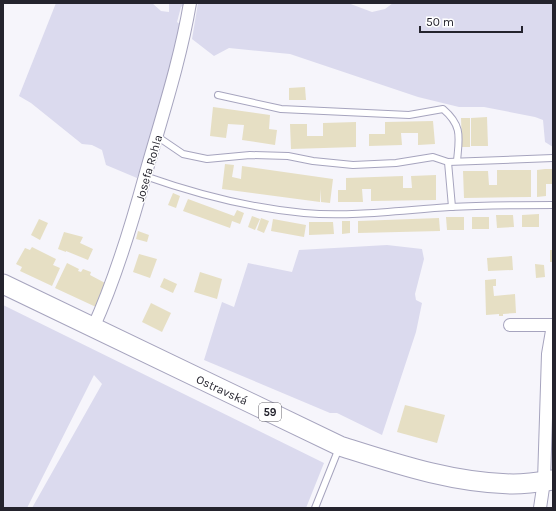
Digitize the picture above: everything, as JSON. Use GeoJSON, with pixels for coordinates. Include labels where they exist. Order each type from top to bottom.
{"type":"FeatureCollection","features":[{"type":"Feature","properties":{"kind":"main road","name":"Ostravská"},"geometry":{"type":"LineString","coordinates":[[3,284],[340,446],[396,464],[450,478],[514,484],[548,481]]}},
{"type":"Feature","properties":{"kind":"street","name":"Josefa Rohla"},"geometry":{"type":"LineString","coordinates":[[93,328],[101,310],[138,204],[145,176],[158,137],[185,36],[190,3]]}},
{"type":"Feature","properties":{"kind":"street"},"geometry":{"type":"LineString","coordinates":[[510,325],[552,325],[548,354],[548,481],[545,504]]}},
{"type":"Feature","properties":{"kind":"lane"},"geometry":{"type":"LineString","coordinates":[[218,95],[281,109],[409,115],[443,109],[453,118],[459,133],[457,161]]}},
{"type":"Feature","properties":{"kind":"lane"},"geometry":{"type":"LineString","coordinates":[[158,137],[182,154],[207,159],[250,155],[288,156],[313,162],[352,165],[396,163],[433,157],[448,162],[553,158]]}},
{"type":"Feature","properties":{"kind":"lane"},"geometry":{"type":"LineString","coordinates":[[448,162],[452,207]]}},
{"type":"Feature","properties":{"kind":"lane"},"geometry":{"type":"LineString","coordinates":[[145,176],[232,202],[304,213],[357,213],[452,207],[553,205]]}},
{"type":"Feature","properties":{"kind":"lane"},"geometry":{"type":"LineString","coordinates":[[315,508],[340,446]]}},
{"type":"Feature","properties":{"kind":"shaded area"},"geometry":{"type":"Polygon","coordinates":[[[56,3],[152,3],[161,11],[169,12],[169,3],[186,3],[181,7],[177,22],[182,26],[156,127],[137,178],[106,165],[102,150],[92,145],[82,144],[31,103],[19,96],[56,3]]]}},
{"type":"Feature","properties":{"kind":"shaded area"},"geometry":{"type":"Polygon","coordinates":[[[198,3],[348,3],[372,12],[385,9],[393,3],[553,3],[553,147],[545,142],[543,120],[535,117],[484,107],[459,107],[418,97],[290,54],[229,48],[214,56],[192,39],[198,3]]]}},
{"type":"Feature","properties":{"kind":"shaded area"},"geometry":{"type":"Polygon","coordinates":[[[387,245],[422,249],[424,259],[415,294],[416,300],[422,303],[416,332],[382,435],[337,413],[330,413],[204,360],[222,302],[234,307],[248,263],[292,272],[299,250],[387,245]]]}},
{"type":"Feature","properties":{"kind":"shaded area"},"geometry":{"type":"Polygon","coordinates":[[[3,305],[324,463],[306,508],[32,508],[102,384],[94,375],[27,508],[3,508],[3,305]]]}},
{"type":"Feature","properties":{"kind":"building"},"geometry":{"type":"Polygon","coordinates":[[[305,87],[306,100],[289,100],[289,88],[305,87]]]}},
{"type":"Feature","properties":{"kind":"building"},"geometry":{"type":"Polygon","coordinates":[[[213,107],[270,115],[269,129],[277,130],[275,145],[242,140],[244,125],[228,124],[226,138],[210,136],[213,107]]]}},
{"type":"Feature","properties":{"kind":"building"},"geometry":{"type":"Polygon","coordinates":[[[487,117],[488,146],[471,146],[471,118],[487,117]]]}},
{"type":"Feature","properties":{"kind":"building"},"geometry":{"type":"Polygon","coordinates":[[[461,118],[470,118],[470,147],[462,147],[461,118]]]}},
{"type":"Feature","properties":{"kind":"building"},"geometry":{"type":"Polygon","coordinates":[[[433,121],[435,144],[418,145],[418,133],[401,133],[402,145],[369,146],[369,134],[385,134],[385,122],[433,121]]]}},
{"type":"Feature","properties":{"kind":"building"},"geometry":{"type":"Polygon","coordinates":[[[356,122],[356,147],[291,149],[290,124],[307,124],[307,136],[323,136],[323,123],[356,122]]]}},
{"type":"Feature","properties":{"kind":"building"},"geometry":{"type":"Polygon","coordinates":[[[225,164],[234,165],[232,177],[241,179],[242,166],[333,179],[330,203],[321,202],[321,189],[320,202],[222,189],[225,164]]]}},
{"type":"Feature","properties":{"kind":"building"},"geometry":{"type":"Polygon","coordinates":[[[553,169],[553,184],[546,184],[546,196],[537,197],[537,170],[553,169]]]}},
{"type":"Feature","properties":{"kind":"building"},"geometry":{"type":"Polygon","coordinates":[[[497,170],[531,170],[531,197],[464,198],[463,171],[488,171],[489,185],[497,185],[497,170]]]}},
{"type":"Feature","properties":{"kind":"building"},"geometry":{"type":"Polygon","coordinates":[[[436,175],[436,200],[371,201],[371,189],[362,189],[363,202],[338,202],[338,190],[346,190],[346,178],[403,176],[403,188],[412,188],[411,176],[436,175]]]}},
{"type":"Feature","properties":{"kind":"building"},"geometry":{"type":"Polygon","coordinates":[[[173,193],[180,196],[176,208],[168,205],[173,193]]]}},
{"type":"Feature","properties":{"kind":"building"},"geometry":{"type":"Polygon","coordinates":[[[188,199],[234,216],[237,210],[244,213],[240,224],[232,221],[230,228],[183,211],[188,199]]]}},
{"type":"Feature","properties":{"kind":"building"},"geometry":{"type":"Polygon","coordinates":[[[539,214],[539,227],[522,227],[522,215],[539,214]]]}},
{"type":"Feature","properties":{"kind":"building"},"geometry":{"type":"Polygon","coordinates":[[[496,215],[513,215],[514,227],[497,228],[496,215]]]}},
{"type":"Feature","properties":{"kind":"building"},"geometry":{"type":"Polygon","coordinates":[[[252,216],[260,219],[255,230],[248,227],[252,216]]]}},
{"type":"Feature","properties":{"kind":"building"},"geometry":{"type":"Polygon","coordinates":[[[446,217],[464,217],[464,230],[447,230],[446,217]]]}},
{"type":"Feature","properties":{"kind":"building"},"geometry":{"type":"Polygon","coordinates":[[[472,217],[489,217],[489,229],[472,229],[472,217]]]}},
{"type":"Feature","properties":{"kind":"building"},"geometry":{"type":"Polygon","coordinates":[[[261,218],[269,221],[264,233],[257,230],[261,218]]]}},
{"type":"Feature","properties":{"kind":"building"},"geometry":{"type":"Polygon","coordinates":[[[439,218],[440,231],[358,233],[358,221],[439,218]]]}},
{"type":"Feature","properties":{"kind":"building"},"geometry":{"type":"Polygon","coordinates":[[[39,219],[48,223],[40,240],[31,235],[39,219]]]}},
{"type":"Feature","properties":{"kind":"building"},"geometry":{"type":"Polygon","coordinates":[[[273,219],[306,225],[304,237],[271,231],[273,219]]]}},
{"type":"Feature","properties":{"kind":"building"},"geometry":{"type":"Polygon","coordinates":[[[342,221],[350,221],[350,233],[342,234],[342,221]]]}},
{"type":"Feature","properties":{"kind":"building"},"geometry":{"type":"Polygon","coordinates":[[[309,222],[333,222],[334,234],[309,235],[309,222]]]}},
{"type":"Feature","properties":{"kind":"building"},"geometry":{"type":"Polygon","coordinates":[[[138,231],[149,235],[147,242],[136,239],[138,231]]]}},
{"type":"Feature","properties":{"kind":"building"},"geometry":{"type":"Polygon","coordinates":[[[64,232],[83,237],[80,243],[93,249],[88,260],[58,249],[64,232]]]}},
{"type":"Feature","properties":{"kind":"building"},"geometry":{"type":"Polygon","coordinates":[[[32,247],[56,259],[53,265],[60,268],[52,286],[20,271],[22,267],[16,264],[25,248],[30,250],[32,247]]]}},
{"type":"Feature","properties":{"kind":"building"},"geometry":{"type":"Polygon","coordinates":[[[550,250],[553,250],[553,262],[550,262],[550,250]]]}},
{"type":"Feature","properties":{"kind":"building"},"geometry":{"type":"Polygon","coordinates":[[[139,254],[157,259],[150,278],[133,272],[139,254]]]}},
{"type":"Feature","properties":{"kind":"building"},"geometry":{"type":"Polygon","coordinates":[[[512,256],[513,270],[488,271],[487,258],[512,256]]]}},
{"type":"Feature","properties":{"kind":"building"},"geometry":{"type":"Polygon","coordinates":[[[67,263],[79,269],[78,271],[81,272],[83,269],[91,272],[90,275],[107,284],[96,307],[55,288],[67,263]]]}},
{"type":"Feature","properties":{"kind":"building"},"geometry":{"type":"Polygon","coordinates":[[[535,264],[544,265],[545,277],[536,278],[535,264]]]}},
{"type":"Feature","properties":{"kind":"building"},"geometry":{"type":"Polygon","coordinates":[[[200,272],[222,279],[217,299],[194,292],[200,272]]]}},
{"type":"Feature","properties":{"kind":"building"},"geometry":{"type":"Polygon","coordinates":[[[164,278],[177,284],[173,293],[160,287],[164,278]]]}},
{"type":"Feature","properties":{"kind":"building"},"geometry":{"type":"Polygon","coordinates":[[[496,279],[496,286],[493,286],[494,296],[515,294],[516,313],[503,314],[503,316],[499,316],[499,314],[486,315],[485,280],[496,279]]]}},
{"type":"Feature","properties":{"kind":"building"},"geometry":{"type":"Polygon","coordinates":[[[151,303],[171,313],[162,332],[142,322],[151,303]]]}},
{"type":"Feature","properties":{"kind":"building"},"geometry":{"type":"Polygon","coordinates":[[[405,405],[445,415],[437,443],[397,432],[405,405]]]}}]}
